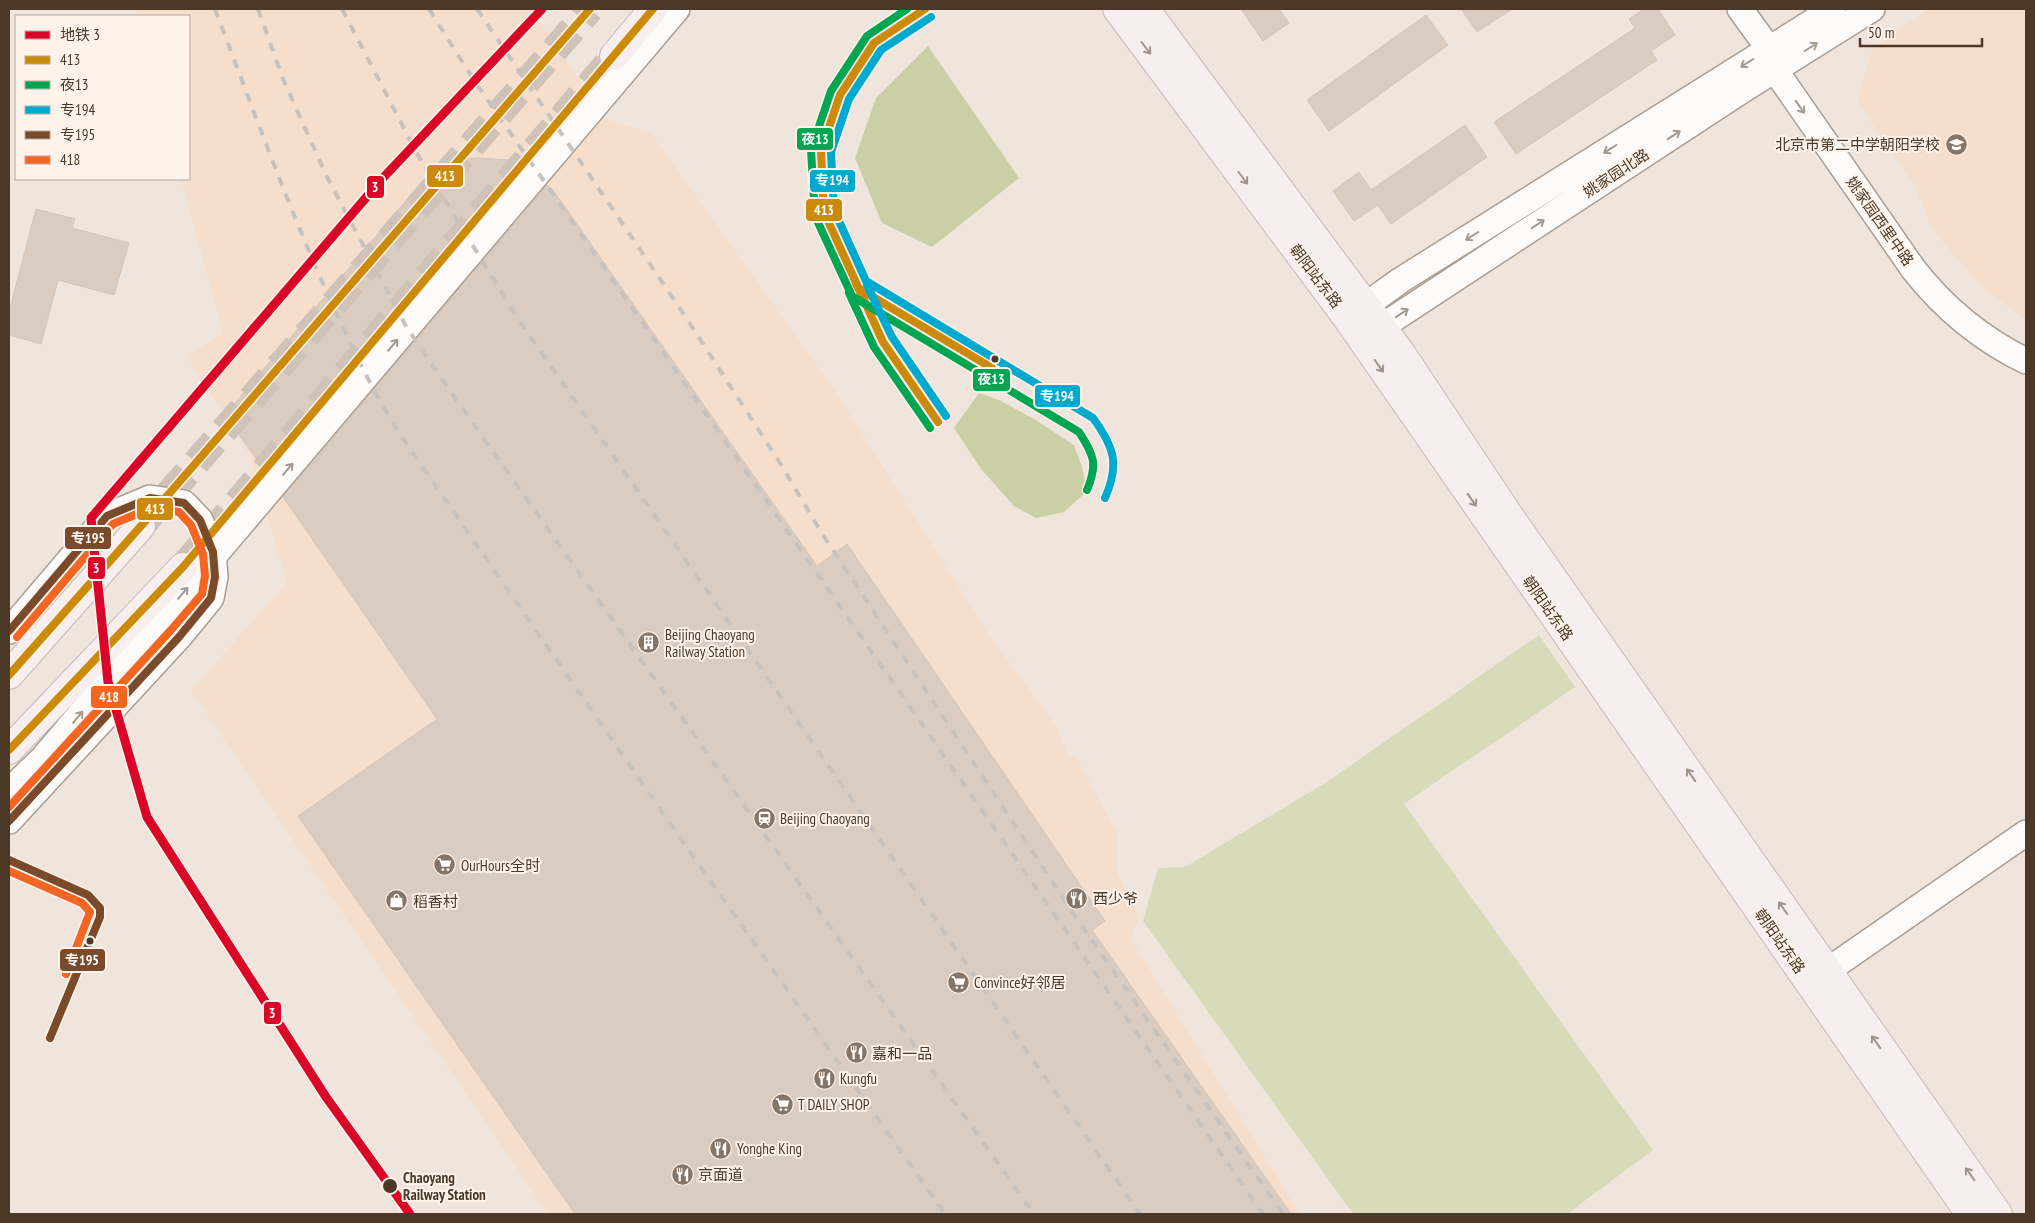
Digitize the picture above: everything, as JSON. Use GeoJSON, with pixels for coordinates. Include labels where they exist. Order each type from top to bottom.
{"type":"FeatureCollection","features":[{"type":"Feature","properties":{"kind":"main road"},"geometry":{"type":"LineString","coordinates":[[614,56],[653,9]]}},
{"type":"Feature","properties":{"kind":"main road","name":"朝阳站东路"},"geometry":{"type":"LineString","coordinates":[[1117,9],[1363,323]]}},
{"type":"Feature","properties":{"kind":"main road","name":"朝阳站东路"},"geometry":{"type":"LineString","coordinates":[[1144,9],[1818,977],[1970,1214]]}},
{"type":"Feature","properties":{"kind":"main road"},"geometry":{"type":"LineString","coordinates":[[9,675],[142,526]]}},
{"type":"Feature","properties":{"kind":"main road"},"geometry":{"type":"LineString","coordinates":[[9,750],[183,567]]}},
{"type":"Feature","properties":{"kind":"main road","name":"朝阳站东路"},"geometry":{"type":"LineString","coordinates":[[1818,977],[1998,1214]]}},
{"type":"Feature","properties":{"kind":"street"},"geometry":{"type":"LineString","coordinates":[[9,791],[43,758],[677,9]]}},
{"type":"Feature","properties":{"kind":"street","name":"姚家园西里中路"},"geometry":{"type":"LineString","coordinates":[[1740,9],[1942,281],[1973,309],[2026,342]]}},
{"type":"Feature","properties":{"kind":"street","name":"姚家园北路"},"geometry":{"type":"LineString","coordinates":[[1778,60],[1833,9]]}},
{"type":"Feature","properties":{"kind":"street","name":"姚家园北路"},"geometry":{"type":"LineString","coordinates":[[1363,323],[1778,60],[1872,9]]}},
{"type":"Feature","properties":{"kind":"street","name":"姚家园西里中路"},"geometry":{"type":"LineString","coordinates":[[1778,60],[1914,270],[1933,294],[1971,326],[2008,352],[2026,361]]}},
{"type":"Feature","properties":{"kind":"street"},"geometry":{"type":"LineString","coordinates":[[9,631],[107,516],[150,498],[184,502],[200,520],[213,552],[215,577],[211,598],[179,637],[9,821]]}},
{"type":"Feature","properties":{"kind":"street"},"geometry":{"type":"LineString","coordinates":[[1818,977],[2026,833]]}},
{"type":"Feature","properties":{"kind":"shaded area","name":"Beijing Chaoyang Railway Station"},"geometry":{"type":"Polygon","coordinates":[[[134,9],[535,9],[536,16],[606,119],[651,133],[832,386],[993,641],[1054,723],[1069,756],[1077,758],[1117,833],[1117,873],[1138,916],[1131,939],[1300,1214],[548,1214],[191,691],[287,582],[249,455],[187,356],[223,333],[181,180],[190,180],[190,15],[136,15],[134,9]]]}},
{"type":"Feature","properties":{"kind":"shaded area","name":"北京市第二中学朝阳学校"},"geometry":{"type":"Polygon","coordinates":[[[1929,9],[2026,9],[2026,320],[1981,286],[1932,229],[1915,186],[1857,101],[1873,48],[1929,9]]]}},
{"type":"Feature","properties":{"kind":"green space"},"geometry":{"type":"Polygon","coordinates":[[[928,46],[1019,178],[932,247],[882,223],[855,158],[876,98],[928,46]]]}},
{"type":"Feature","properties":{"kind":"green space"},"geometry":{"type":"Polygon","coordinates":[[[979,393],[999,400],[1034,419],[1074,445],[1082,467],[1087,491],[1064,512],[1036,518],[1014,506],[981,469],[954,428],[979,393]]]}},
{"type":"Feature","properties":{"kind":"green space"},"geometry":{"type":"Polygon","coordinates":[[[1539,635],[1575,687],[1404,804],[1653,1150],[1567,1214],[1353,1214],[1143,921],[1158,868],[1185,867],[1325,783],[1539,635]]]}},
{"type":"Feature","properties":{"kind":"building"},"geometry":{"type":"Polygon","coordinates":[[[1241,9],[1279,9],[1289,23],[1263,41],[1241,9]]]}},
{"type":"Feature","properties":{"kind":"building"},"geometry":{"type":"Polygon","coordinates":[[[1461,9],[1512,9],[1477,32],[1461,9]]]}},
{"type":"Feature","properties":{"kind":"building"},"geometry":{"type":"Polygon","coordinates":[[[1644,9],[1658,9],[1675,35],[1651,51],[1657,60],[1516,154],[1494,122],[1635,28],[1629,19],[1644,9]]]}},
{"type":"Feature","properties":{"kind":"building"},"geometry":{"type":"Polygon","coordinates":[[[1426,15],[1448,45],[1329,131],[1307,100],[1426,15]]]}},
{"type":"Feature","properties":{"kind":"building"},"geometry":{"type":"Polygon","coordinates":[[[1465,125],[1487,157],[1391,224],[1378,205],[1354,221],[1333,191],[1359,172],[1371,190],[1465,125]]]}},
{"type":"Feature","properties":{"kind":"building"},"geometry":{"type":"Polygon","coordinates":[[[464,159],[508,160],[524,167],[266,473],[225,415],[426,177],[445,166],[464,159]]]}},
{"type":"Feature","properties":{"kind":"building","name":"Beijing Chaoyang Railway Station"},"geometry":{"type":"Polygon","coordinates":[[[547,185],[553,190],[817,566],[847,544],[1105,921],[1092,930],[1291,1214],[575,1214],[298,816],[437,719],[283,497],[547,185]]]}},
{"type":"Feature","properties":{"kind":"building"},"geometry":{"type":"Polygon","coordinates":[[[36,209],[75,219],[72,228],[129,243],[114,295],[58,280],[41,344],[9,335],[9,312],[36,209]]]}},
{"type":"Feature","properties":{"kind":"tunnel"},"geometry":{"type":"LineString","coordinates":[[141,526],[590,9]]}},
{"type":"Feature","properties":{"kind":"tunnel"},"geometry":{"type":"LineString","coordinates":[[183,567],[614,56]]}},
{"type":"Feature","properties":{"kind":"railway"},"geometry":{"type":"LineString","coordinates":[[215,9],[309,252],[352,347],[388,414],[408,446],[683,842],[945,1214]]}},
{"type":"Feature","properties":{"kind":"railway"},"geometry":{"type":"LineString","coordinates":[[258,9],[283,79],[327,177],[407,328],[1034,1214]]}},
{"type":"Feature","properties":{"kind":"railway"},"geometry":{"type":"LineString","coordinates":[[342,9],[420,159],[514,313],[1140,1214]]}},
{"type":"Feature","properties":{"kind":"railway"},"geometry":{"type":"LineString","coordinates":[[429,9],[477,85],[1263,1214]]}},
{"type":"Feature","properties":{"kind":"railway"},"geometry":{"type":"LineString","coordinates":[[477,9],[683,313],[780,463],[821,532],[1073,913],[1283,1214]]}},
{"type":"Feature","properties":{"kind":"metro line","name":"3"},"geometry":{"type":"LineString","coordinates":[[410,1214],[326,1097],[147,817],[108,682],[91,518],[382,179],[542,9]]}},
{"type":"Feature","properties":{"kind":"transit line","name":"413"},"geometry":{"type":"LineString","coordinates":[[9,675],[141,526],[590,9]]}},
{"type":"Feature","properties":{"kind":"transit line","name":"413"},"geometry":{"type":"LineString","coordinates":[[9,750],[183,567],[653,9]]}},
{"type":"Feature","properties":{"kind":"transit line","name":"夜13"},"geometry":{"type":"LineString","coordinates":[[907,9],[867,36],[831,91],[811,150],[815,216],[852,296],[1079,432],[1093,460],[1092,473],[1087,490]]}},
{"type":"Feature","properties":{"kind":"transit line","name":"413"},"geometry":{"type":"LineString","coordinates":[[925,9],[874,43],[840,95],[821,151],[824,212],[883,342],[938,422]]}},
{"type":"Feature","properties":{"kind":"transit line","name":"专194"},"geometry":{"type":"LineString","coordinates":[[931,17],[881,50],[849,99],[831,152],[834,210],[866,281],[1093,418],[1106,438],[1112,456],[1112,475],[1105,498]]}},
{"type":"Feature","properties":{"kind":"transit line","name":"413"},"geometry":{"type":"LineString","coordinates":[[856,284],[858,288],[992,368]]}},
{"type":"Feature","properties":{"kind":"transit line","name":"专194"},"geometry":{"type":"LineString","coordinates":[[867,285],[892,337],[946,416]]}},
{"type":"Feature","properties":{"kind":"transit line","name":"夜13"},"geometry":{"type":"LineString","coordinates":[[849,293],[874,347],[930,428]]}},
{"type":"Feature","properties":{"kind":"transit line","name":"专195"},"geometry":{"type":"LineString","coordinates":[[9,631],[107,516],[150,498],[184,503],[200,520],[213,552],[215,577],[211,598],[179,637],[9,821]]}},
{"type":"Feature","properties":{"kind":"transit line","name":"418"},"geometry":{"type":"LineString","coordinates":[[9,807],[202,594],[205,576],[203,554],[191,525],[179,512],[151,508],[113,524],[17,637]]}},
{"type":"Feature","properties":{"kind":"transit line","name":"专195"},"geometry":{"type":"LineString","coordinates":[[9,860],[88,895],[100,908],[100,917],[50,1038]]}},
{"type":"Feature","properties":{"kind":"transit line","name":"418"},"geometry":{"type":"LineString","coordinates":[[9,871],[82,903],[90,912],[66,974]]}},
{"type":"Feature","properties":{"kind":"place","name":"北京市第二中学朝阳学校"},"geometry":{"type":"Point","coordinates":[1956,144]}},
{"type":"Feature","properties":{"kind":"place","name":"Beijing Chaoyang Railway Station"},"geometry":{"type":"Point","coordinates":[649,643]}},
{"type":"Feature","properties":{"kind":"place","name":"Beijing Chaoyang"},"geometry":{"type":"Point","coordinates":[764,818]}},
{"type":"Feature","properties":{"kind":"place","name":"OurHours全时"},"geometry":{"type":"Point","coordinates":[445,865]}},
{"type":"Feature","properties":{"kind":"place","name":"西少爷"},"geometry":{"type":"Point","coordinates":[1077,898]}},
{"type":"Feature","properties":{"kind":"place","name":"稻香村"},"geometry":{"type":"Point","coordinates":[397,901]}},
{"type":"Feature","properties":{"kind":"place","name":"Convince好邻居"},"geometry":{"type":"Point","coordinates":[958,982]}},
{"type":"Feature","properties":{"kind":"place","name":"嘉和一品"},"geometry":{"type":"Point","coordinates":[856,1053]}},
{"type":"Feature","properties":{"kind":"place","name":"Kungfu"},"geometry":{"type":"Point","coordinates":[824,1078]}},
{"type":"Feature","properties":{"kind":"place","name":"T DAILY SHOP"},"geometry":{"type":"Point","coordinates":[782,1104]}},
{"type":"Feature","properties":{"kind":"place","name":"Yonghe King"},"geometry":{"type":"Point","coordinates":[721,1148]}},
{"type":"Feature","properties":{"kind":"place","name":"京面道"},"geometry":{"type":"Point","coordinates":[682,1174]}},
{"type":"Feature","properties":{"kind":"place","name":"Chaoyang Railway Station"},"geometry":{"type":"Point","coordinates":[390,1186]}}]}
